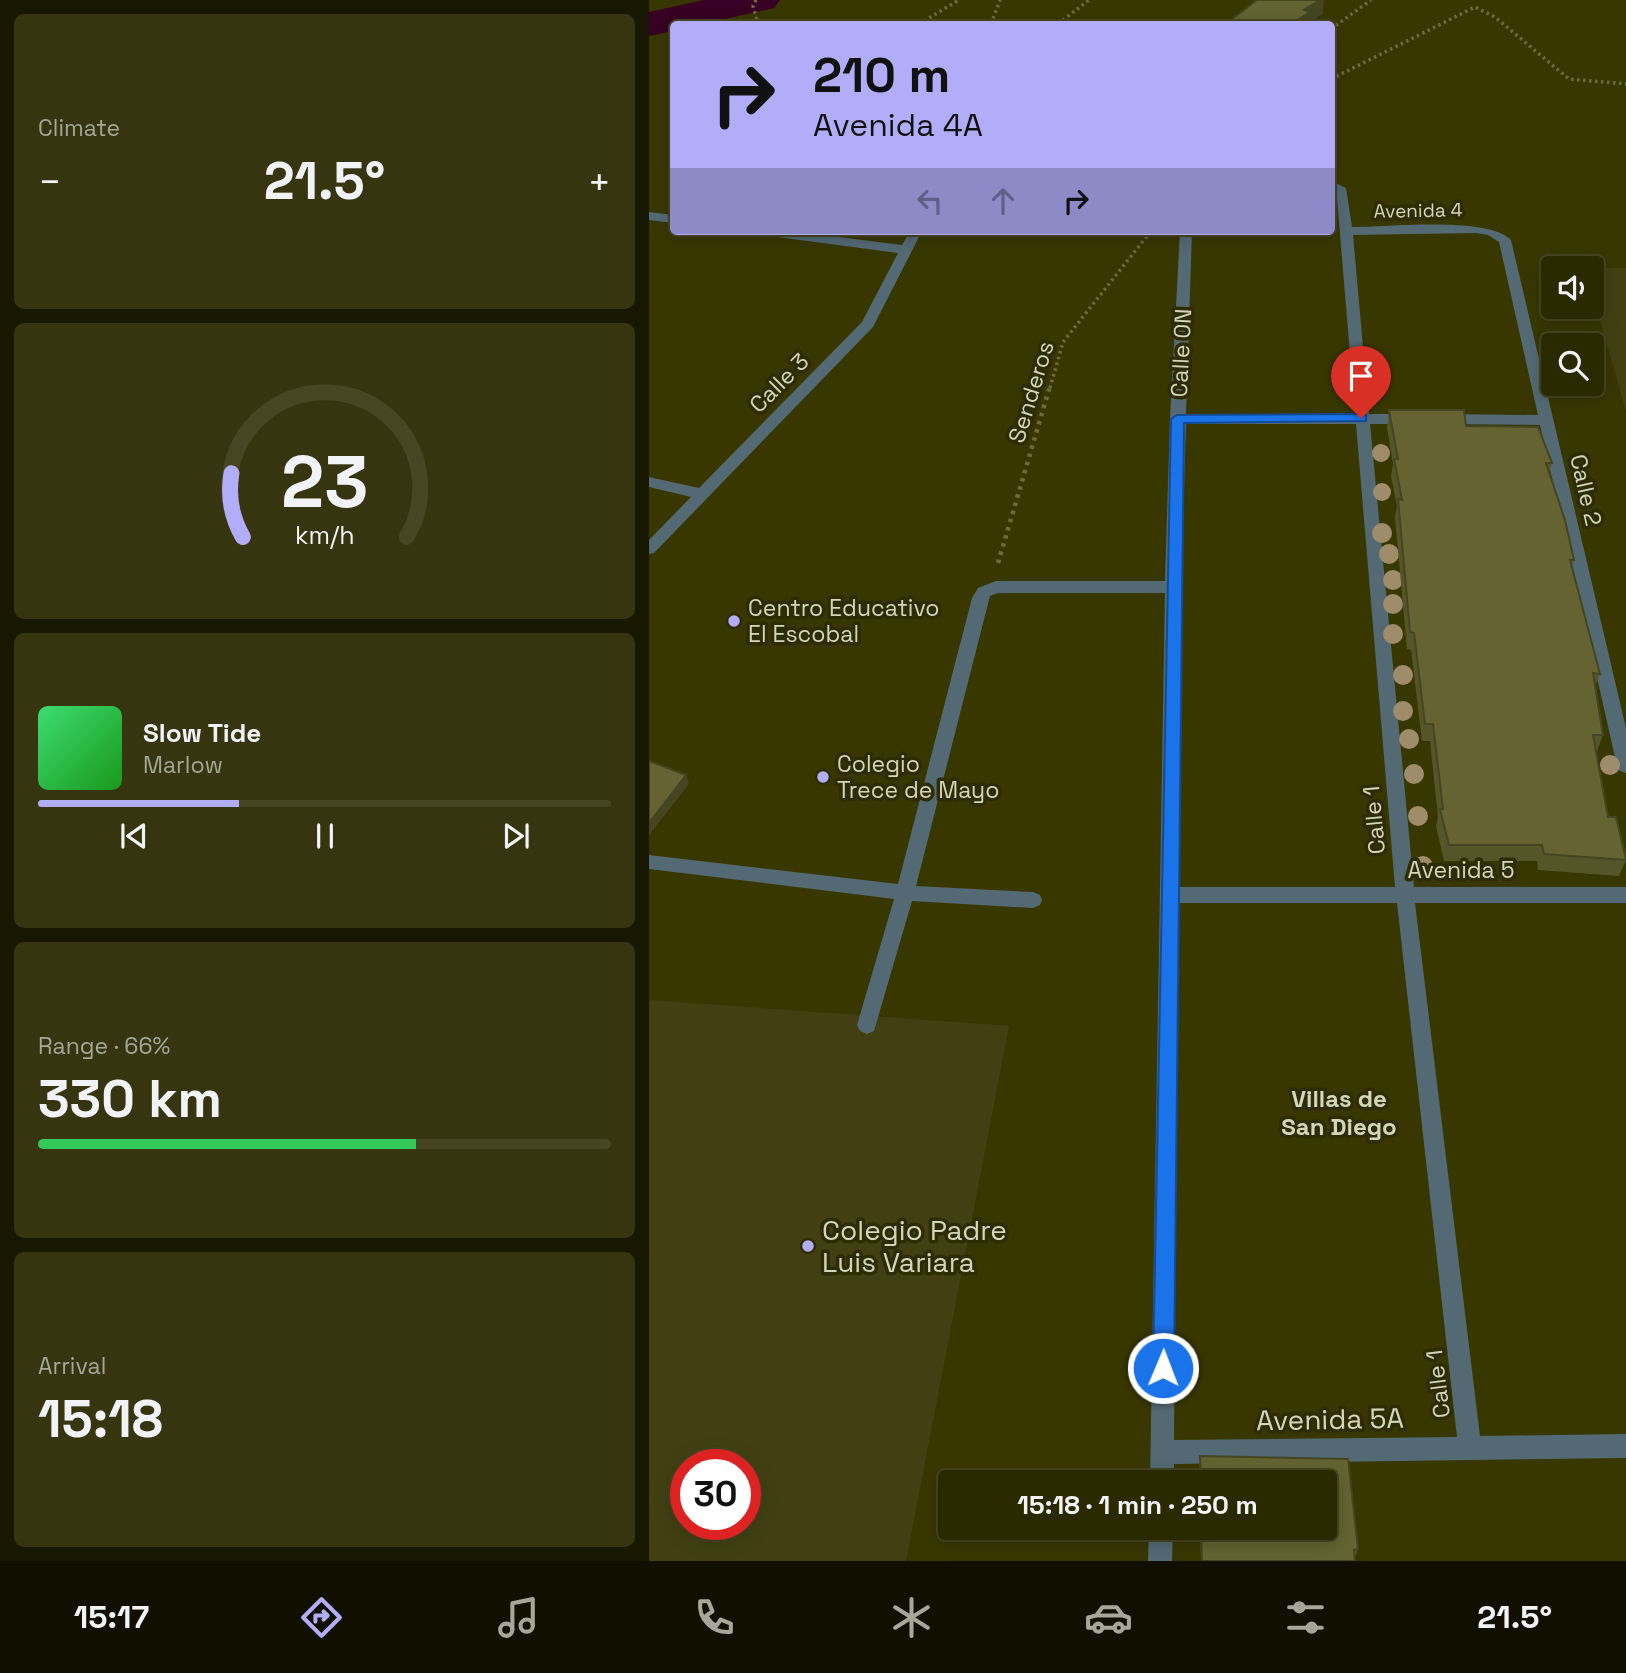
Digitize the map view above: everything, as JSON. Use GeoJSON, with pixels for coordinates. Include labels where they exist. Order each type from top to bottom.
{"type":"FeatureCollection","features":[{"type":"Feature","properties":{"kind":"street","name":"Calle 1"},"geometry":{"type":"LineString","coordinates":[[1336,187],[1343,198],[1405,894],[1470,1447]]}},
{"type":"Feature","properties":{"kind":"street"},"geometry":{"type":"LineString","coordinates":[[649,216],[670,219]]}},
{"type":"Feature","properties":{"kind":"street","name":"Avenida 4"},"geometry":{"type":"LineString","coordinates":[[1345,231],[1476,229],[1492,232]]}},
{"type":"Feature","properties":{"kind":"street","name":"Calle 2"},"geometry":{"type":"LineString","coordinates":[[1492,232],[1505,240],[1626,766]]}},
{"type":"Feature","properties":{"kind":"street"},"geometry":{"type":"LineString","coordinates":[[793,235],[907,250]]}},
{"type":"Feature","properties":{"kind":"street","name":"Calle 3"},"geometry":{"type":"LineString","coordinates":[[649,549],[868,324],[914,235]]}},
{"type":"Feature","properties":{"kind":"street","name":"Calle 0N"},"geometry":{"type":"LineString","coordinates":[[1162,1470],[1173,587],[1177,419],[1186,235]]}},
{"type":"Feature","properties":{"kind":"street"},"geometry":{"type":"LineString","coordinates":[[1177,419],[1546,420]]}},
{"type":"Feature","properties":{"kind":"street"},"geometry":{"type":"LineString","coordinates":[[649,482],[701,494]]}},
{"type":"Feature","properties":{"kind":"street"},"geometry":{"type":"LineString","coordinates":[[867,1025],[905,893],[980,598],[991,588],[1173,587]]}},
{"type":"Feature","properties":{"kind":"street"},"geometry":{"type":"LineString","coordinates":[[649,862],[905,893],[1033,900]]}},
{"type":"Feature","properties":{"kind":"street","name":"Avenida 5"},"geometry":{"type":"LineString","coordinates":[[1170,895],[1626,895]]}},
{"type":"Feature","properties":{"kind":"street","name":"Avenida 5A"},"geometry":{"type":"LineString","coordinates":[[1162,1452],[1626,1446]]}},
{"type":"Feature","properties":{"kind":"street"},"geometry":{"type":"LineString","coordinates":[[1160,1561],[1161,1540]]}},
{"type":"Feature","properties":{"kind":"path"},"geometry":{"type":"LineString","coordinates":[[756,0],[753,6],[757,21]]}},
{"type":"Feature","properties":{"kind":"path"},"geometry":{"type":"LineString","coordinates":[[924,21],[959,0]]}},
{"type":"Feature","properties":{"kind":"path"},"geometry":{"type":"LineString","coordinates":[[992,21],[1000,0]]}},
{"type":"Feature","properties":{"kind":"path"},"geometry":{"type":"LineString","coordinates":[[1062,21],[1089,0]]}},
{"type":"Feature","properties":{"kind":"path"},"geometry":{"type":"LineString","coordinates":[[1335,26],[1371,0]]}},
{"type":"Feature","properties":{"kind":"path"},"geometry":{"type":"LineString","coordinates":[[1335,77],[1475,8],[1495,17],[1568,79],[1626,84]]}},
{"type":"Feature","properties":{"kind":"path","name":"Senderos"},"geometry":{"type":"LineString","coordinates":[[991,588],[1063,342],[1148,235]]}},
{"type":"Feature","properties":{"kind":"shaded area"},"geometry":{"type":"Polygon","coordinates":[[[1604,268],[1626,268],[1626,411],[1604,333],[1599,319],[1604,319],[1604,268]]]}},
{"type":"Feature","properties":{"kind":"shaded area","name":"Colegio Padre Luis Variara"},"geometry":{"type":"Polygon","coordinates":[[[649,1000],[1009,1026],[906,1561],[649,1561],[649,1000]]]}},
{"type":"Feature","properties":{"kind":"building"},"geometry":{"type":"Polygon","coordinates":[[[1257,0],[1320,0],[1304,10],[1310,12],[1296,21],[1230,21],[1257,0]]]}},
{"type":"Feature","properties":{"kind":"building"},"geometry":{"type":"Polygon","coordinates":[[[1389,410],[1464,410],[1466,426],[1538,427],[1552,463],[1546,463],[1565,520],[1574,560],[1570,560],[1600,674],[1593,673],[1603,735],[1593,735],[1608,817],[1616,817],[1626,860],[1544,854],[1542,845],[1449,845],[1440,809],[1443,809],[1433,724],[1425,724],[1414,633],[1410,632],[1398,499],[1402,500],[1389,410]]]}},
{"type":"Feature","properties":{"kind":"building"},"geometry":{"type":"Polygon","coordinates":[[[649,761],[686,775],[649,823],[649,761]]]}},
{"type":"Feature","properties":{"kind":"building"},"geometry":{"type":"Polygon","coordinates":[[[1200,1456],[1348,1459],[1358,1549],[1354,1550],[1355,1561],[1202,1561],[1201,1540],[1337,1540],[1337,1470],[1201,1470],[1200,1456]]]}},
{"type":"Feature","properties":{"kind":"waterway"},"geometry":{"type":"LineString","coordinates":[[649,24],[760,0]]}},
{"type":"Feature","properties":{"kind":"place","name":"Centro Educativo El Escobal"},"geometry":{"type":"Point","coordinates":[734,621]}},
{"type":"Feature","properties":{"kind":"place","name":"Colegio Trece de Mayo"},"geometry":{"type":"Point","coordinates":[823,777]}},
{"type":"Feature","properties":{"kind":"place","name":"Colegio Padre Luis Variara"},"geometry":{"type":"Point","coordinates":[808,1246]}},
{"type":"Feature","properties":{"kind":"district","name":"Villas de San Diego"},"geometry":{"type":"Point","coordinates":[1339,1113]}},
{"type":"Feature","properties":{"kind":"route"},"geometry":{"type":"LineString","coordinates":[[1163,1368],[1177,419],[1361,418]]}}]}
